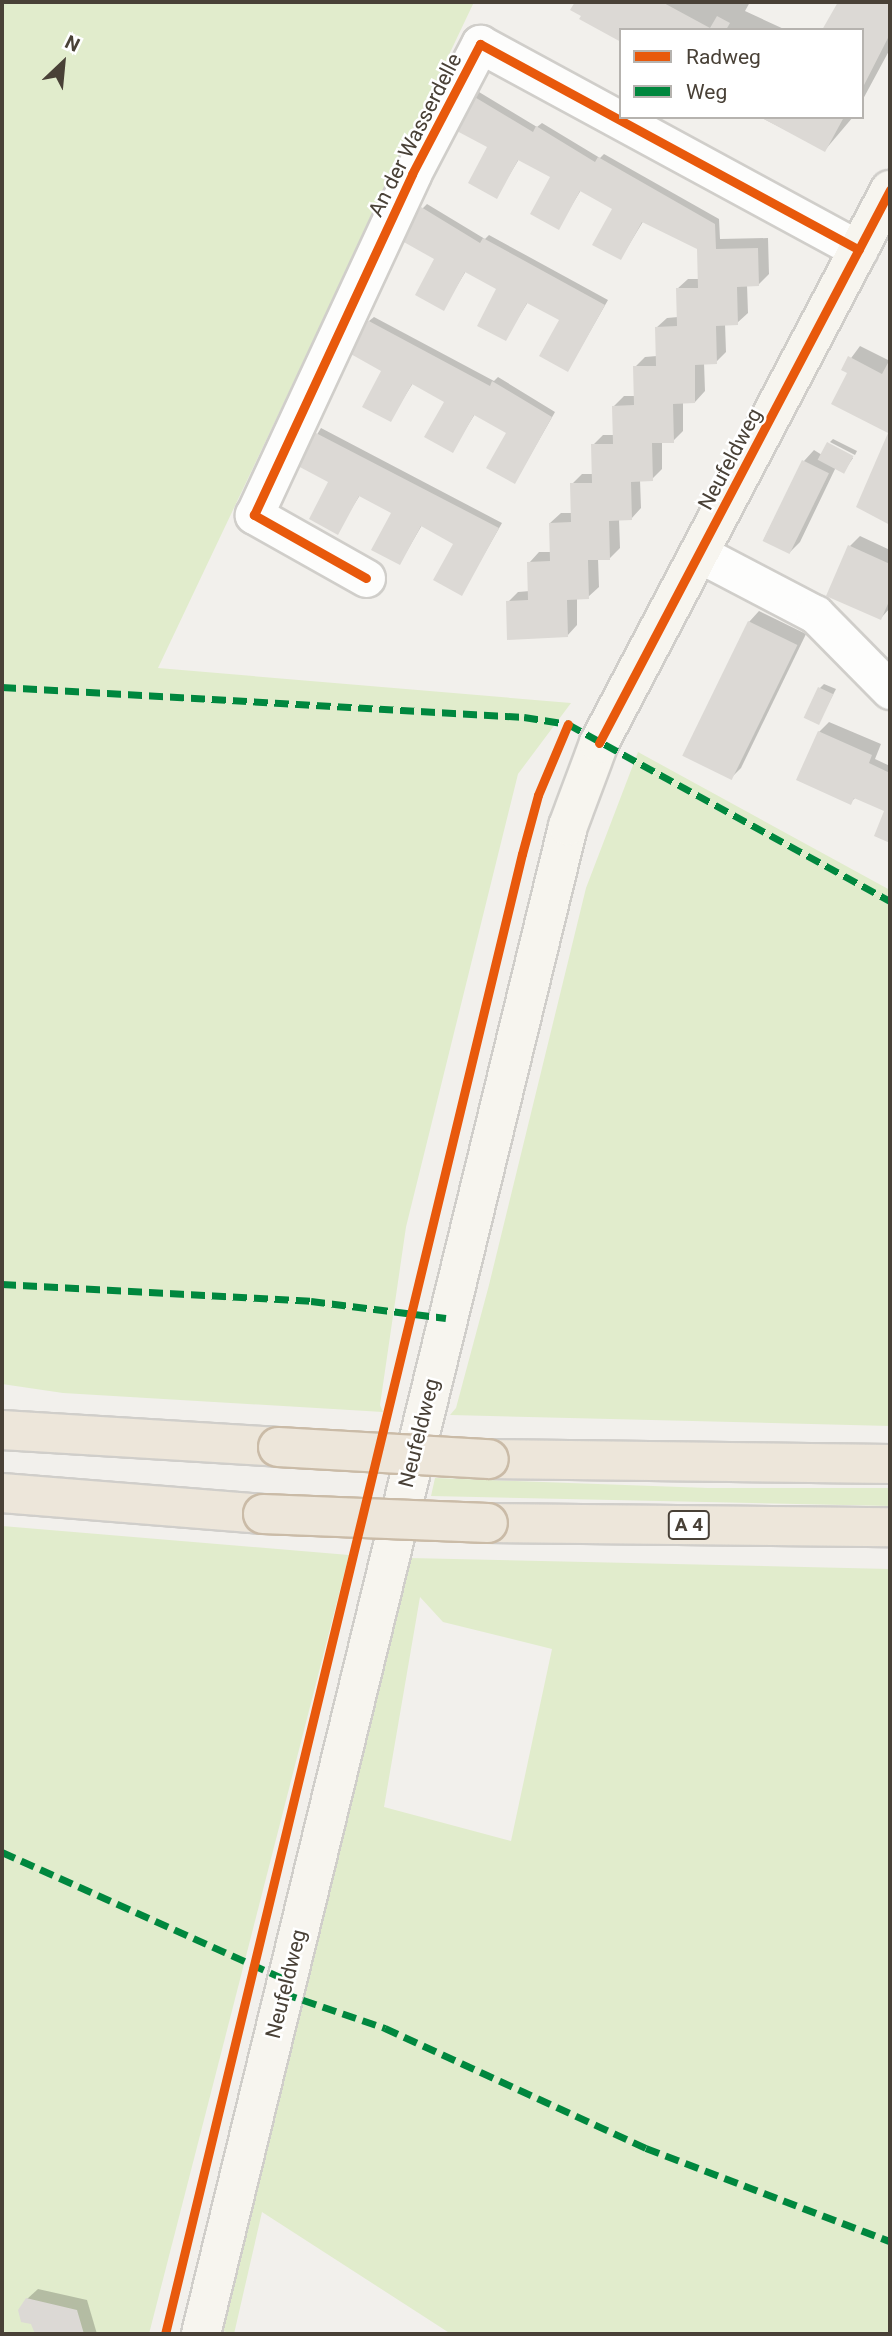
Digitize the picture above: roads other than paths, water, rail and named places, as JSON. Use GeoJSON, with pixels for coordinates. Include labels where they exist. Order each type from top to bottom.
{"type":"FeatureCollection","features":[{"type":"Feature","properties":{"kind":"highway"},"geometry":{"type":"LineString","coordinates":[[2,1430],[489,1459],[890,1464]]}},
{"type":"Feature","properties":{"kind":"highway","name":"A 4"},"geometry":{"type":"LineString","coordinates":[[2,1493],[263,1514],[488,1523],[890,1527]]}},
{"type":"Feature","properties":{"kind":"main road","name":"Neufeldweg"},"geometry":{"type":"LineString","coordinates":[[201,2334],[555,873],[599,743],[890,190]]}},
{"type":"Feature","properties":{"kind":"street","name":"An der Wasserdelle"},"geometry":{"type":"LineString","coordinates":[[366,578],[254,516],[412,174],[480,44],[859,250]]}},
{"type":"Feature","properties":{"kind":"street"},"geometry":{"type":"LineString","coordinates":[[700,554],[815,614],[890,690]]}}]}
